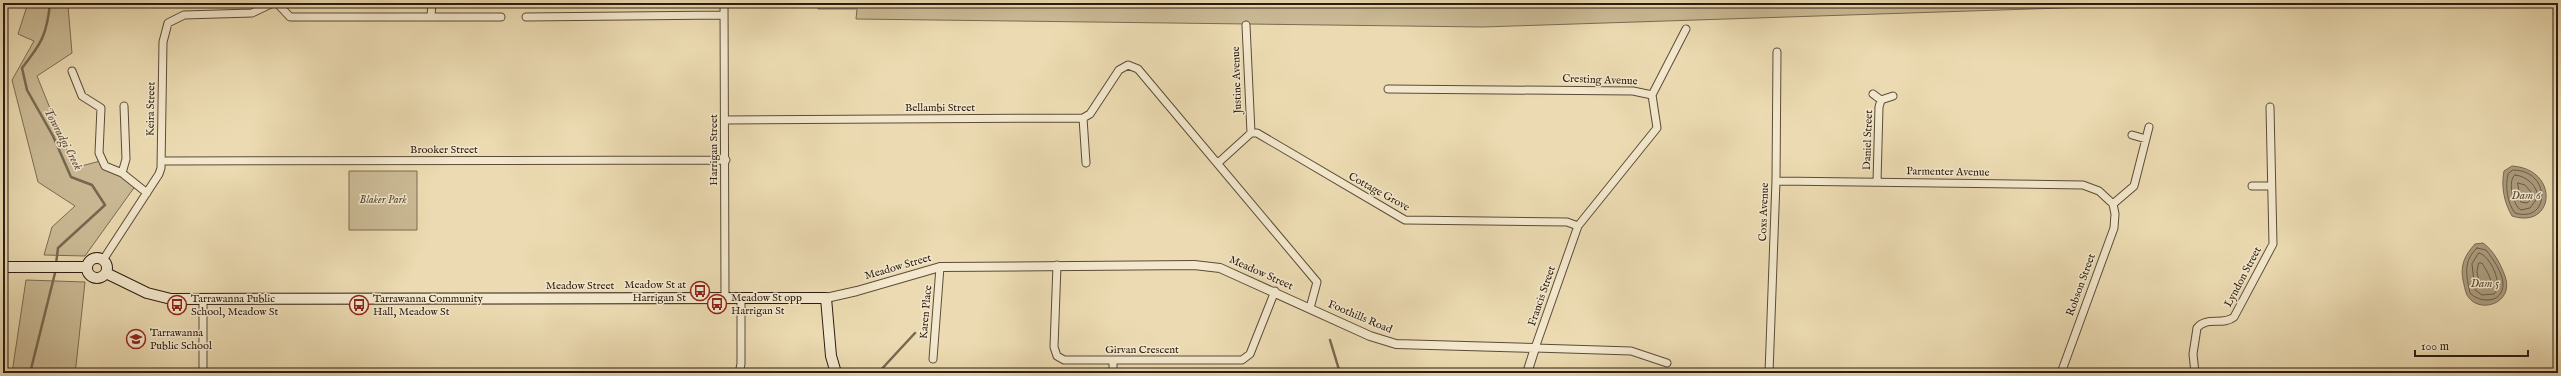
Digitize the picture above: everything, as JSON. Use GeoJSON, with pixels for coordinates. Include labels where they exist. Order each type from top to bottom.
{"type":"FeatureCollection","features":[{"type":"Feature","properties":{"kind":"main road"},"geometry":{"type":"LineString","coordinates":[[3,267],[87,267],[93,259],[103,260],[107,267],[106,273],[101,278],[94,278],[89,273],[87,267]]}},
{"type":"Feature","properties":{"kind":"main road","name":"Meadow Street"},"geometry":{"type":"LineString","coordinates":[[106,273],[157,297],[203,299],[826,298]]}},
{"type":"Feature","properties":{"kind":"main road"},"geometry":{"type":"LineString","coordinates":[[826,298],[831,356],[836,373]]}},
{"type":"Feature","properties":{"kind":"street","name":"Keira Street"},"geometry":{"type":"LineString","coordinates":[[103,260],[159,174],[162,161],[163,42],[168,23],[184,15],[252,13],[273,3]]}},
{"type":"Feature","properties":{"kind":"street"},"geometry":{"type":"LineString","coordinates":[[277,3],[290,17],[501,17]]}},
{"type":"Feature","properties":{"kind":"street"},"geometry":{"type":"LineString","coordinates":[[431,16],[432,3]]}},
{"type":"Feature","properties":{"kind":"street","name":"Harrigan Street"},"geometry":{"type":"LineString","coordinates":[[724,3],[726,120],[725,297]]}},
{"type":"Feature","properties":{"kind":"street"},"geometry":{"type":"LineString","coordinates":[[526,17],[724,15]]}},
{"type":"Feature","properties":{"kind":"street","name":"Justine Avenue"},"geometry":{"type":"LineString","coordinates":[[1246,25],[1251,133]]}},
{"type":"Feature","properties":{"kind":"street"},"geometry":{"type":"LineString","coordinates":[[1652,95],[1686,29]]}},
{"type":"Feature","properties":{"kind":"street","name":"Coxs Avenue"},"geometry":{"type":"LineString","coordinates":[[1769,373],[1776,181],[1777,52]]}},
{"type":"Feature","properties":{"kind":"street","name":"Foothills Road"},"geometry":{"type":"LineString","coordinates":[[1082,118],[1090,114],[1119,70],[1128,65],[1138,69],[1317,282],[1310,308],[1370,336],[1396,344],[1631,351],[1667,363]]}},
{"type":"Feature","properties":{"kind":"street"},"geometry":{"type":"LineString","coordinates":[[72,71],[82,96],[101,108],[99,153],[105,166],[122,173],[147,192]]}},
{"type":"Feature","properties":{"kind":"street","name":"Cresting Avenue"},"geometry":{"type":"LineString","coordinates":[[1388,89],[1633,90],[1652,95],[1657,128],[1578,226]]}},
{"type":"Feature","properties":{"kind":"street","name":"Daniel Street"},"geometry":{"type":"LineString","coordinates":[[1873,94],[1881,100]]}},
{"type":"Feature","properties":{"kind":"street","name":"Daniel Street"},"geometry":{"type":"LineString","coordinates":[[1881,100],[1894,96]]}},
{"type":"Feature","properties":{"kind":"street","name":"Daniel Street"},"geometry":{"type":"LineString","coordinates":[[1877,182],[1881,100]]}},
{"type":"Feature","properties":{"kind":"street"},"geometry":{"type":"LineString","coordinates":[[122,173],[126,159],[124,106]]}},
{"type":"Feature","properties":{"kind":"street","name":"Lyndon Street"},"geometry":{"type":"LineString","coordinates":[[2196,373],[2193,354],[2197,328],[2206,322],[2225,321],[2234,317],[2271,248],[2270,107]]}},
{"type":"Feature","properties":{"kind":"street"},"geometry":{"type":"LineString","coordinates":[[1082,118],[1086,163]]}},
{"type":"Feature","properties":{"kind":"street","name":"Bellambi Street"},"geometry":{"type":"LineString","coordinates":[[726,120],[1082,118]]}},
{"type":"Feature","properties":{"kind":"street"},"geometry":{"type":"LineString","coordinates":[[2112,204],[2134,186],[2149,127]]}},
{"type":"Feature","properties":{"kind":"street"},"geometry":{"type":"LineString","coordinates":[[1218,163],[1251,133]]}},
{"type":"Feature","properties":{"kind":"street","name":"Cottage Grove"},"geometry":{"type":"LineString","coordinates":[[1251,133],[1257,133],[1405,220],[1567,222],[1578,226]]}},
{"type":"Feature","properties":{"kind":"street"},"geometry":{"type":"LineString","coordinates":[[2132,135],[2146,139]]}},
{"type":"Feature","properties":{"kind":"street","name":"Brooker Street"},"geometry":{"type":"LineString","coordinates":[[162,161],[726,160]]}},
{"type":"Feature","properties":{"kind":"street","name":"Parmenter Avenue"},"geometry":{"type":"LineString","coordinates":[[1776,181],[2083,185],[2099,191],[2112,204]]}},
{"type":"Feature","properties":{"kind":"street"},"geometry":{"type":"LineString","coordinates":[[2252,186],[2271,186]]}},
{"type":"Feature","properties":{"kind":"street","name":"Robson Street"},"geometry":{"type":"LineString","coordinates":[[2061,373],[2114,228],[2115,214],[2112,204]]}},
{"type":"Feature","properties":{"kind":"street","name":"Francis Street"},"geometry":{"type":"LineString","coordinates":[[1527,373],[1578,226]]}},
{"type":"Feature","properties":{"kind":"street","name":"Girvan Crescent"},"geometry":{"type":"LineString","coordinates":[[1057,265],[1054,347],[1057,356],[1064,360],[1113,362],[1242,360],[1250,354],[1275,291]]}},
{"type":"Feature","properties":{"kind":"street","name":"Meadow Street"},"geometry":{"type":"LineString","coordinates":[[826,298],[857,291],[940,267],[1194,265],[1220,268],[1275,291],[1310,308]]}},
{"type":"Feature","properties":{"kind":"street","name":"Karen Place"},"geometry":{"type":"LineString","coordinates":[[933,359],[940,267]]}},
{"type":"Feature","properties":{"kind":"street"},"geometry":{"type":"LineString","coordinates":[[739,373],[741,364],[741,297]]}},
{"type":"Feature","properties":{"kind":"street"},"geometry":{"type":"LineString","coordinates":[[203,299],[203,373]]}},
{"type":"Feature","properties":{"kind":"street"},"geometry":{"type":"LineString","coordinates":[[1113,362],[1113,373]]}},
{"type":"Feature","properties":{"kind":"green space"},"geometry":{"type":"Polygon","coordinates":[[[28,3],[69,3],[72,53],[37,76],[74,168],[100,161],[136,185],[85,256],[44,255],[52,227],[75,206],[38,182],[12,80],[34,41],[18,34],[28,3]]]}},
{"type":"Feature","properties":{"kind":"green space"},"geometry":{"type":"Polygon","coordinates":[[[818,3],[2183,4],[1483,27],[856,19],[857,9],[818,9],[818,3]]]}},
{"type":"Feature","properties":{"kind":"green space","name":"Blaker Park"},"geometry":{"type":"Polygon","coordinates":[[[349,171],[417,171],[417,230],[349,230],[349,171]]]}},
{"type":"Feature","properties":{"kind":"green space"},"geometry":{"type":"Polygon","coordinates":[[[26,280],[85,282],[74,373],[12,373],[26,280]]]}},
{"type":"Feature","properties":{"kind":"water","name":"Dam 6"},"geometry":{"type":"Polygon","coordinates":[[[2512,166],[2528,170],[2538,177],[2544,187],[2546,197],[2544,207],[2537,215],[2526,218],[2512,216],[2509,211],[2505,200],[2503,177],[2504,171],[2512,166]]]}},
{"type":"Feature","properties":{"kind":"water","name":"Dam 5"},"geometry":{"type":"Polygon","coordinates":[[[2483,243],[2499,262],[2505,276],[2507,286],[2505,294],[2500,300],[2494,304],[2486,305],[2472,301],[2467,295],[2462,275],[2464,260],[2468,252],[2475,244],[2483,243]]]}},
{"type":"Feature","properties":{"kind":"waterway","name":"Towradgi Creek"},"geometry":{"type":"LineString","coordinates":[[50,3],[47,23],[42,38],[22,68],[27,90],[53,136],[71,177],[92,185],[105,205],[58,248],[56,264]]}},
{"type":"Feature","properties":{"kind":"waterway","name":"Towradgi Creek"},"geometry":{"type":"LineString","coordinates":[[30,373],[56,269]]}},
{"type":"Feature","properties":{"kind":"waterway"},"geometry":{"type":"LineString","coordinates":[[878,373],[915,333]]}},
{"type":"Feature","properties":{"kind":"waterway"},"geometry":{"type":"LineString","coordinates":[[1330,340],[1340,373]]}},
{"type":"Feature","properties":{"kind":"place","name":"Meadow St at Harrigan St"},"geometry":{"type":"Point","coordinates":[700,291]}},
{"type":"Feature","properties":{"kind":"place","name":"Meadow St opp Harrigan St"},"geometry":{"type":"Point","coordinates":[717,304]}},
{"type":"Feature","properties":{"kind":"place","name":"Tarrawanna Public School, Meadow St"},"geometry":{"type":"Point","coordinates":[177,305]}},
{"type":"Feature","properties":{"kind":"place","name":"Tarrawanna Community Hall, Meadow St"},"geometry":{"type":"Point","coordinates":[359,305]}},
{"type":"Feature","properties":{"kind":"place","name":"Tarrawanna Public School"},"geometry":{"type":"Point","coordinates":[136,339]}}]}
